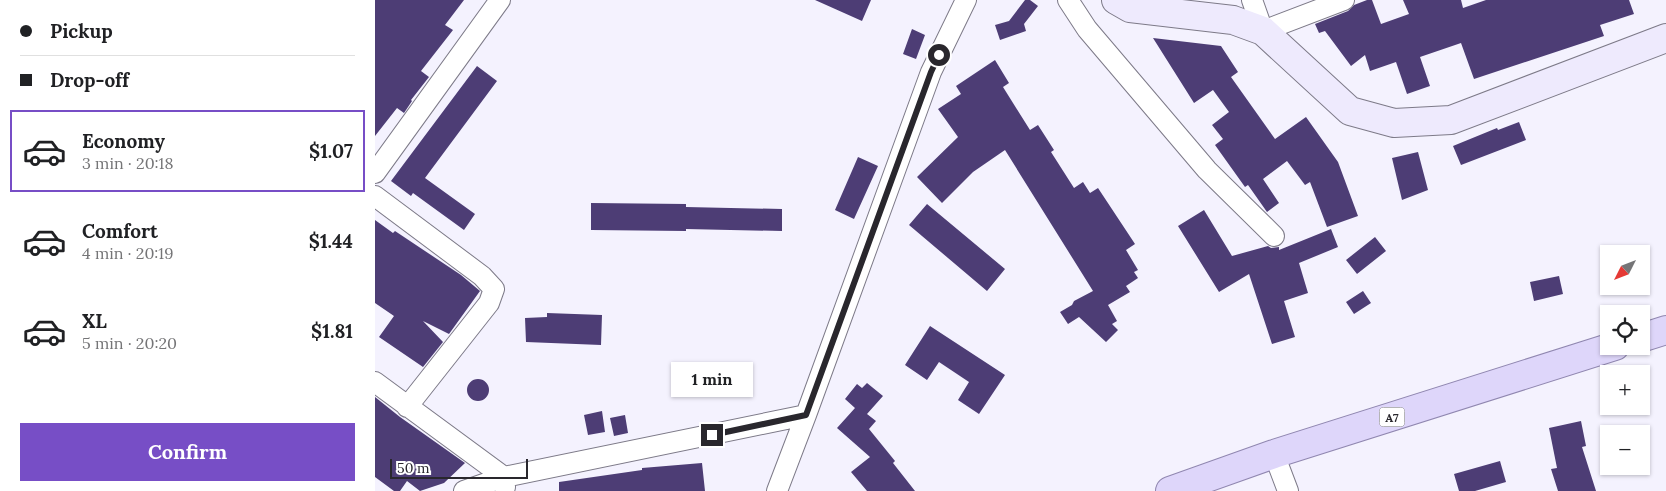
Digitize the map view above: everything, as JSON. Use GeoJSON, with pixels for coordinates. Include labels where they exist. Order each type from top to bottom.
{"type":"FeatureCollection","features":[{"type":"Feature","properties":{"kind":"main road"},"geometry":{"type":"LineString","coordinates":[[1116,0],[1130,8],[1233,20],[1263,30],[1350,111],[1394,123],[1451,120],[1666,38]]}},
{"type":"Feature","properties":{"kind":"main road"},"geometry":{"type":"LineString","coordinates":[[1650,335],[1666,330]]}},
{"type":"Feature","properties":{"kind":"main road","name":"A7"},"geometry":{"type":"LineString","coordinates":[[1170,491],[1275,454],[1600,351]]}},
{"type":"Feature","properties":{"kind":"street"},"geometry":{"type":"LineString","coordinates":[[375,173],[500,0]]}},
{"type":"Feature","properties":{"kind":"street"},"geometry":{"type":"LineString","coordinates":[[777,491],[931,72],[967,0]]}},
{"type":"Feature","properties":{"kind":"street"},"geometry":{"type":"LineString","coordinates":[[1067,0],[1087,29],[1207,170],[1274,236]]}},
{"type":"Feature","properties":{"kind":"street"},"geometry":{"type":"LineString","coordinates":[[1252,0],[1263,30],[1345,0]]}},
{"type":"Feature","properties":{"kind":"street"},"geometry":{"type":"LineString","coordinates":[[375,196],[482,276],[494,289],[489,303],[407,408]]}},
{"type":"Feature","properties":{"kind":"street"},"geometry":{"type":"LineString","coordinates":[[375,382],[505,484]]}},
{"type":"Feature","properties":{"kind":"street"},"geometry":{"type":"LineString","coordinates":[[464,491],[505,484],[806,415]]}},
{"type":"Feature","properties":{"kind":"street"},"geometry":{"type":"LineString","coordinates":[[1275,454],[1288,491]]}},
{"type":"Feature","properties":{"kind":"building"},"geometry":{"type":"Polygon","coordinates":[[[375,0],[464,0],[445,25],[453,30],[421,71],[429,77],[411,100],[404,113],[397,108],[375,136],[375,0]]]}},
{"type":"Feature","properties":{"kind":"building"},"geometry":{"type":"Polygon","coordinates":[[[815,0],[871,0],[862,21],[815,0]]]}},
{"type":"Feature","properties":{"kind":"building"},"geometry":{"type":"Polygon","coordinates":[[[1025,0],[1030,0],[1038,6],[1024,24],[1026,31],[1000,40],[995,25],[1009,21],[1025,0]]]}},
{"type":"Feature","properties":{"kind":"building"},"geometry":{"type":"Polygon","coordinates":[[[1372,0],[1381,24],[1409,14],[1403,0],[1461,0],[1463,8],[1486,0],[1629,0],[1634,14],[1600,25],[1604,36],[1474,79],[1461,43],[1420,57],[1430,86],[1407,94],[1396,62],[1370,71],[1365,55],[1351,66],[1325,31],[1319,33],[1315,24],[1348,11],[1354,5],[1372,0]]]}},
{"type":"Feature","properties":{"kind":"building"},"geometry":{"type":"Polygon","coordinates":[[[912,29],[925,35],[916,59],[903,54],[912,29]]]}},
{"type":"Feature","properties":{"kind":"building"},"geometry":{"type":"Polygon","coordinates":[[[1153,38],[1221,46],[1238,72],[1231,77],[1275,139],[1306,117],[1338,162],[1358,216],[1327,227],[1310,182],[1305,185],[1287,161],[1263,179],[1279,203],[1267,212],[1248,185],[1245,187],[1215,145],[1223,139],[1212,125],[1229,112],[1213,90],[1194,103],[1153,38]]]}},
{"type":"Feature","properties":{"kind":"building"},"geometry":{"type":"Polygon","coordinates":[[[995,60],[1009,83],[1003,87],[1030,130],[1038,125],[1054,150],[1051,152],[1074,188],[1083,182],[1090,193],[1098,188],[1135,244],[1126,250],[1138,270],[1134,272],[1138,278],[1126,286],[1130,292],[1108,305],[1117,321],[1112,324],[1118,330],[1106,342],[1079,317],[1068,324],[1060,312],[1072,305],[1074,301],[1093,291],[1005,150],[973,172],[942,203],[917,177],[958,137],[938,109],[961,94],[956,86],[995,60]]]}},
{"type":"Feature","properties":{"kind":"building"},"geometry":{"type":"Polygon","coordinates":[[[477,66],[497,81],[425,178],[475,214],[464,230],[413,193],[411,196],[391,181],[477,66]]]}},
{"type":"Feature","properties":{"kind":"building"},"geometry":{"type":"Polygon","coordinates":[[[1519,122],[1526,140],[1461,165],[1453,146],[1497,128],[1498,130],[1519,122]]]}},
{"type":"Feature","properties":{"kind":"building"},"geometry":{"type":"Polygon","coordinates":[[[1418,152],[1428,190],[1402,200],[1392,158],[1418,152]]]}},
{"type":"Feature","properties":{"kind":"building"},"geometry":{"type":"Polygon","coordinates":[[[858,157],[878,166],[854,219],[835,210],[858,157]]]}},
{"type":"Feature","properties":{"kind":"building"},"geometry":{"type":"Polygon","coordinates":[[[591,203],[686,204],[686,207],[782,209],[782,231],[591,230],[591,203]]]}},
{"type":"Feature","properties":{"kind":"building"},"geometry":{"type":"Polygon","coordinates":[[[927,204],[1005,269],[987,291],[909,225],[927,204]]]}},
{"type":"Feature","properties":{"kind":"building"},"geometry":{"type":"Polygon","coordinates":[[[1204,210],[1232,256],[1268,246],[1271,248],[1279,247],[1279,250],[1331,229],[1338,247],[1299,263],[1308,293],[1284,301],[1295,337],[1272,344],[1249,274],[1219,292],[1178,226],[1204,210]]]}},
{"type":"Feature","properties":{"kind":"building"},"geometry":{"type":"Polygon","coordinates":[[[375,220],[393,233],[395,231],[461,275],[480,291],[449,334],[423,321],[443,342],[423,367],[379,337],[394,316],[375,303],[375,220]]]}},
{"type":"Feature","properties":{"kind":"building"},"geometry":{"type":"Polygon","coordinates":[[[1375,237],[1386,251],[1357,274],[1346,260],[1375,237]]]}},
{"type":"Feature","properties":{"kind":"building"},"geometry":{"type":"Polygon","coordinates":[[[1559,276],[1563,294],[1534,301],[1530,282],[1559,276]]]}},
{"type":"Feature","properties":{"kind":"building"},"geometry":{"type":"Polygon","coordinates":[[[1363,291],[1371,303],[1354,314],[1346,302],[1363,291]]]}},
{"type":"Feature","properties":{"kind":"building"},"geometry":{"type":"Polygon","coordinates":[[[547,313],[602,315],[601,345],[526,342],[525,318],[547,317],[547,313]]]}},
{"type":"Feature","properties":{"kind":"building"},"geometry":{"type":"Polygon","coordinates":[[[930,326],[1005,375],[979,414],[958,400],[969,382],[939,362],[927,380],[905,365],[930,326]]]}},
{"type":"Feature","properties":{"kind":"building"},"geometry":{"type":"Polygon","coordinates":[[[478,379],[486,382],[489,390],[486,398],[478,401],[470,398],[467,390],[470,382],[478,379]]]}},
{"type":"Feature","properties":{"kind":"building"},"geometry":{"type":"Polygon","coordinates":[[[867,383],[883,396],[867,414],[876,421],[869,429],[895,461],[893,463],[915,491],[867,491],[851,472],[870,457],[837,428],[855,408],[845,399],[857,384],[862,388],[867,383]]]}},
{"type":"Feature","properties":{"kind":"building"},"geometry":{"type":"Polygon","coordinates":[[[375,397],[465,463],[444,483],[420,491],[407,481],[400,491],[394,491],[375,477],[375,397]]]}},
{"type":"Feature","properties":{"kind":"building"},"geometry":{"type":"Polygon","coordinates":[[[602,411],[605,432],[588,435],[584,415],[602,411]]]}},
{"type":"Feature","properties":{"kind":"building"},"geometry":{"type":"Polygon","coordinates":[[[625,415],[628,433],[614,436],[610,418],[625,415]]]}},
{"type":"Feature","properties":{"kind":"building"},"geometry":{"type":"Polygon","coordinates":[[[1581,421],[1586,446],[1582,447],[1596,491],[1558,491],[1551,469],[1557,468],[1549,428],[1581,421]]]}},
{"type":"Feature","properties":{"kind":"building"},"geometry":{"type":"Polygon","coordinates":[[[1500,461],[1506,482],[1475,491],[1459,491],[1454,474],[1500,461]]]}},
{"type":"Feature","properties":{"kind":"building"},"geometry":{"type":"Polygon","coordinates":[[[702,463],[705,491],[559,491],[559,482],[642,470],[642,468],[702,463]]]}},
{"type":"Feature","properties":{"kind":"route"},"geometry":{"type":"LineString","coordinates":[[712,435],[806,415],[931,72],[939,55]]}}]}
